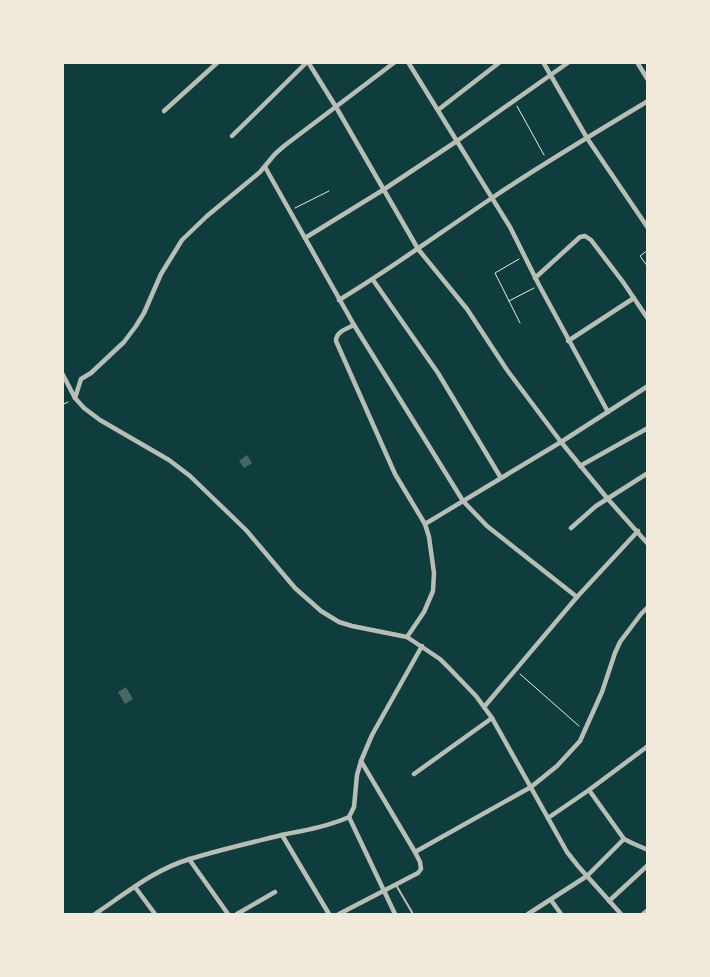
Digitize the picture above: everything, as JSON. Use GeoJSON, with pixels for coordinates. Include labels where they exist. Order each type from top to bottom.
{"type":"FeatureCollection","features":[{"type":"Feature","properties":{"kind":"street"},"geometry":{"type":"LineString","coordinates":[[164,111],[218,62]]}},
{"type":"Feature","properties":{"kind":"street"},"geometry":{"type":"LineString","coordinates":[[232,136],[307,62],[336,107],[418,249],[467,309],[507,370],[561,442],[648,544]]}},
{"type":"Feature","properties":{"kind":"street"},"geometry":{"type":"LineString","coordinates":[[75,398],[81,379],[91,373],[124,342],[136,326],[161,274],[182,240],[206,216],[260,172],[284,146],[395,62]]}},
{"type":"Feature","properties":{"kind":"street"},"geometry":{"type":"LineString","coordinates":[[408,62],[510,227],[568,341],[608,412]]}},
{"type":"Feature","properties":{"kind":"street"},"geometry":{"type":"LineString","coordinates":[[438,110],[500,62]]}},
{"type":"Feature","properties":{"kind":"street"},"geometry":{"type":"LineString","coordinates":[[543,62],[587,138],[648,228]]}},
{"type":"Feature","properties":{"kind":"street"},"geometry":{"type":"LineString","coordinates":[[305,238],[457,141],[569,62]]}},
{"type":"Feature","properties":{"kind":"street"},"geometry":{"type":"LineString","coordinates":[[637,62],[648,80]]}},
{"type":"Feature","properties":{"kind":"street"},"geometry":{"type":"LineString","coordinates":[[339,300],[373,280],[492,198],[648,101]]}},
{"type":"Feature","properties":{"kind":"street"},"geometry":{"type":"LineString","coordinates":[[265,166],[339,300],[463,500],[487,526],[577,597]]}},
{"type":"Feature","properties":{"kind":"street"},"geometry":{"type":"LineString","coordinates":[[535,278],[580,237],[585,236],[591,240],[648,319]]}},
{"type":"Feature","properties":{"kind":"street"},"geometry":{"type":"LineString","coordinates":[[373,280],[438,374],[501,478]]}},
{"type":"Feature","properties":{"kind":"street"},"geometry":{"type":"LineString","coordinates":[[568,341],[634,298]]}},
{"type":"Feature","properties":{"kind":"street"},"geometry":{"type":"LineString","coordinates":[[354,325],[336,336],[337,346],[395,474],[425,524],[432,554],[433,591],[424,612],[407,637]]}},
{"type":"Feature","properties":{"kind":"street"},"geometry":{"type":"LineString","coordinates":[[62,373],[75,398],[84,408],[100,420],[169,460],[190,476],[246,530],[296,588],[321,611],[339,622],[352,626],[407,637],[450,668],[492,718],[567,852],[620,914]]}},
{"type":"Feature","properties":{"kind":"street"},"geometry":{"type":"LineString","coordinates":[[425,524],[561,442],[648,386]]}},
{"type":"Feature","properties":{"kind":"street"},"geometry":{"type":"LineString","coordinates":[[580,466],[648,428]]}},
{"type":"Feature","properties":{"kind":"street"},"geometry":{"type":"LineString","coordinates":[[571,528],[583,516],[607,498],[648,473]]}},
{"type":"Feature","properties":{"kind":"street"},"geometry":{"type":"LineString","coordinates":[[484,707],[577,597],[638,531]]}},
{"type":"Feature","properties":{"kind":"street"},"geometry":{"type":"LineString","coordinates":[[415,852],[530,787],[568,755],[580,741],[585,731],[602,692],[620,642],[648,607]]}},
{"type":"Feature","properties":{"kind":"street"},"geometry":{"type":"LineString","coordinates":[[95,914],[158,872],[174,864],[241,844],[329,824],[349,817],[354,807],[360,761],[372,735],[422,646]]}},
{"type":"Feature","properties":{"kind":"street"},"geometry":{"type":"LineString","coordinates":[[414,774],[492,718]]}},
{"type":"Feature","properties":{"kind":"street"},"geometry":{"type":"LineString","coordinates":[[548,818],[590,790],[648,746]]}},
{"type":"Feature","properties":{"kind":"street"},"geometry":{"type":"LineString","coordinates":[[339,914],[420,871],[421,866],[415,852],[360,761]]}},
{"type":"Feature","properties":{"kind":"street"},"geometry":{"type":"LineString","coordinates":[[590,790],[624,838],[647,849]]}},
{"type":"Feature","properties":{"kind":"street"},"geometry":{"type":"LineString","coordinates":[[349,817],[395,914]]}},
{"type":"Feature","properties":{"kind":"street"},"geometry":{"type":"LineString","coordinates":[[282,835],[329,914]]}},
{"type":"Feature","properties":{"kind":"street"},"geometry":{"type":"LineString","coordinates":[[528,914],[587,876],[624,838]]}},
{"type":"Feature","properties":{"kind":"street"},"geometry":{"type":"LineString","coordinates":[[189,859],[228,914]]}},
{"type":"Feature","properties":{"kind":"street"},"geometry":{"type":"LineString","coordinates":[[609,901],[648,865]]}},
{"type":"Feature","properties":{"kind":"street"},"geometry":{"type":"LineString","coordinates":[[135,887],[155,914]]}},
{"type":"Feature","properties":{"kind":"street"},"geometry":{"type":"LineString","coordinates":[[237,914],[276,892]]}},
{"type":"Feature","properties":{"kind":"street"},"geometry":{"type":"LineString","coordinates":[[551,900],[561,914]]}},
{"type":"Feature","properties":{"kind":"street"},"geometry":{"type":"LineString","coordinates":[[643,914],[648,910]]}},
{"type":"Feature","properties":{"kind":"lane"},"geometry":{"type":"LineString","coordinates":[[396,885],[413,914]]}},
{"type":"Feature","properties":{"kind":"path"},"geometry":{"type":"LineString","coordinates":[[514,100],[547,163]]}},
{"type":"Feature","properties":{"kind":"path"},"geometry":{"type":"LineString","coordinates":[[290,211],[329,191]]}},
{"type":"Feature","properties":{"kind":"path"},"geometry":{"type":"LineString","coordinates":[[648,250],[640,256],[648,267]]}},
{"type":"Feature","properties":{"kind":"path"},"geometry":{"type":"LineString","coordinates":[[520,323],[495,273],[524,256]]}},
{"type":"Feature","properties":{"kind":"path"},"geometry":{"type":"LineString","coordinates":[[509,301],[539,285]]}},
{"type":"Feature","properties":{"kind":"path"},"geometry":{"type":"LineString","coordinates":[[62,405],[75,398]]}},
{"type":"Feature","properties":{"kind":"path"},"geometry":{"type":"LineString","coordinates":[[516,670],[585,731]]}},
{"type":"Feature","properties":{"kind":"building"},"geometry":{"type":"Polygon","coordinates":[[[247,455],[252,463],[244,468],[239,461],[247,455]]]}},
{"type":"Feature","properties":{"kind":"building"},"geometry":{"type":"Polygon","coordinates":[[[126,687],[133,699],[125,704],[118,692],[126,687]]]}}]}
